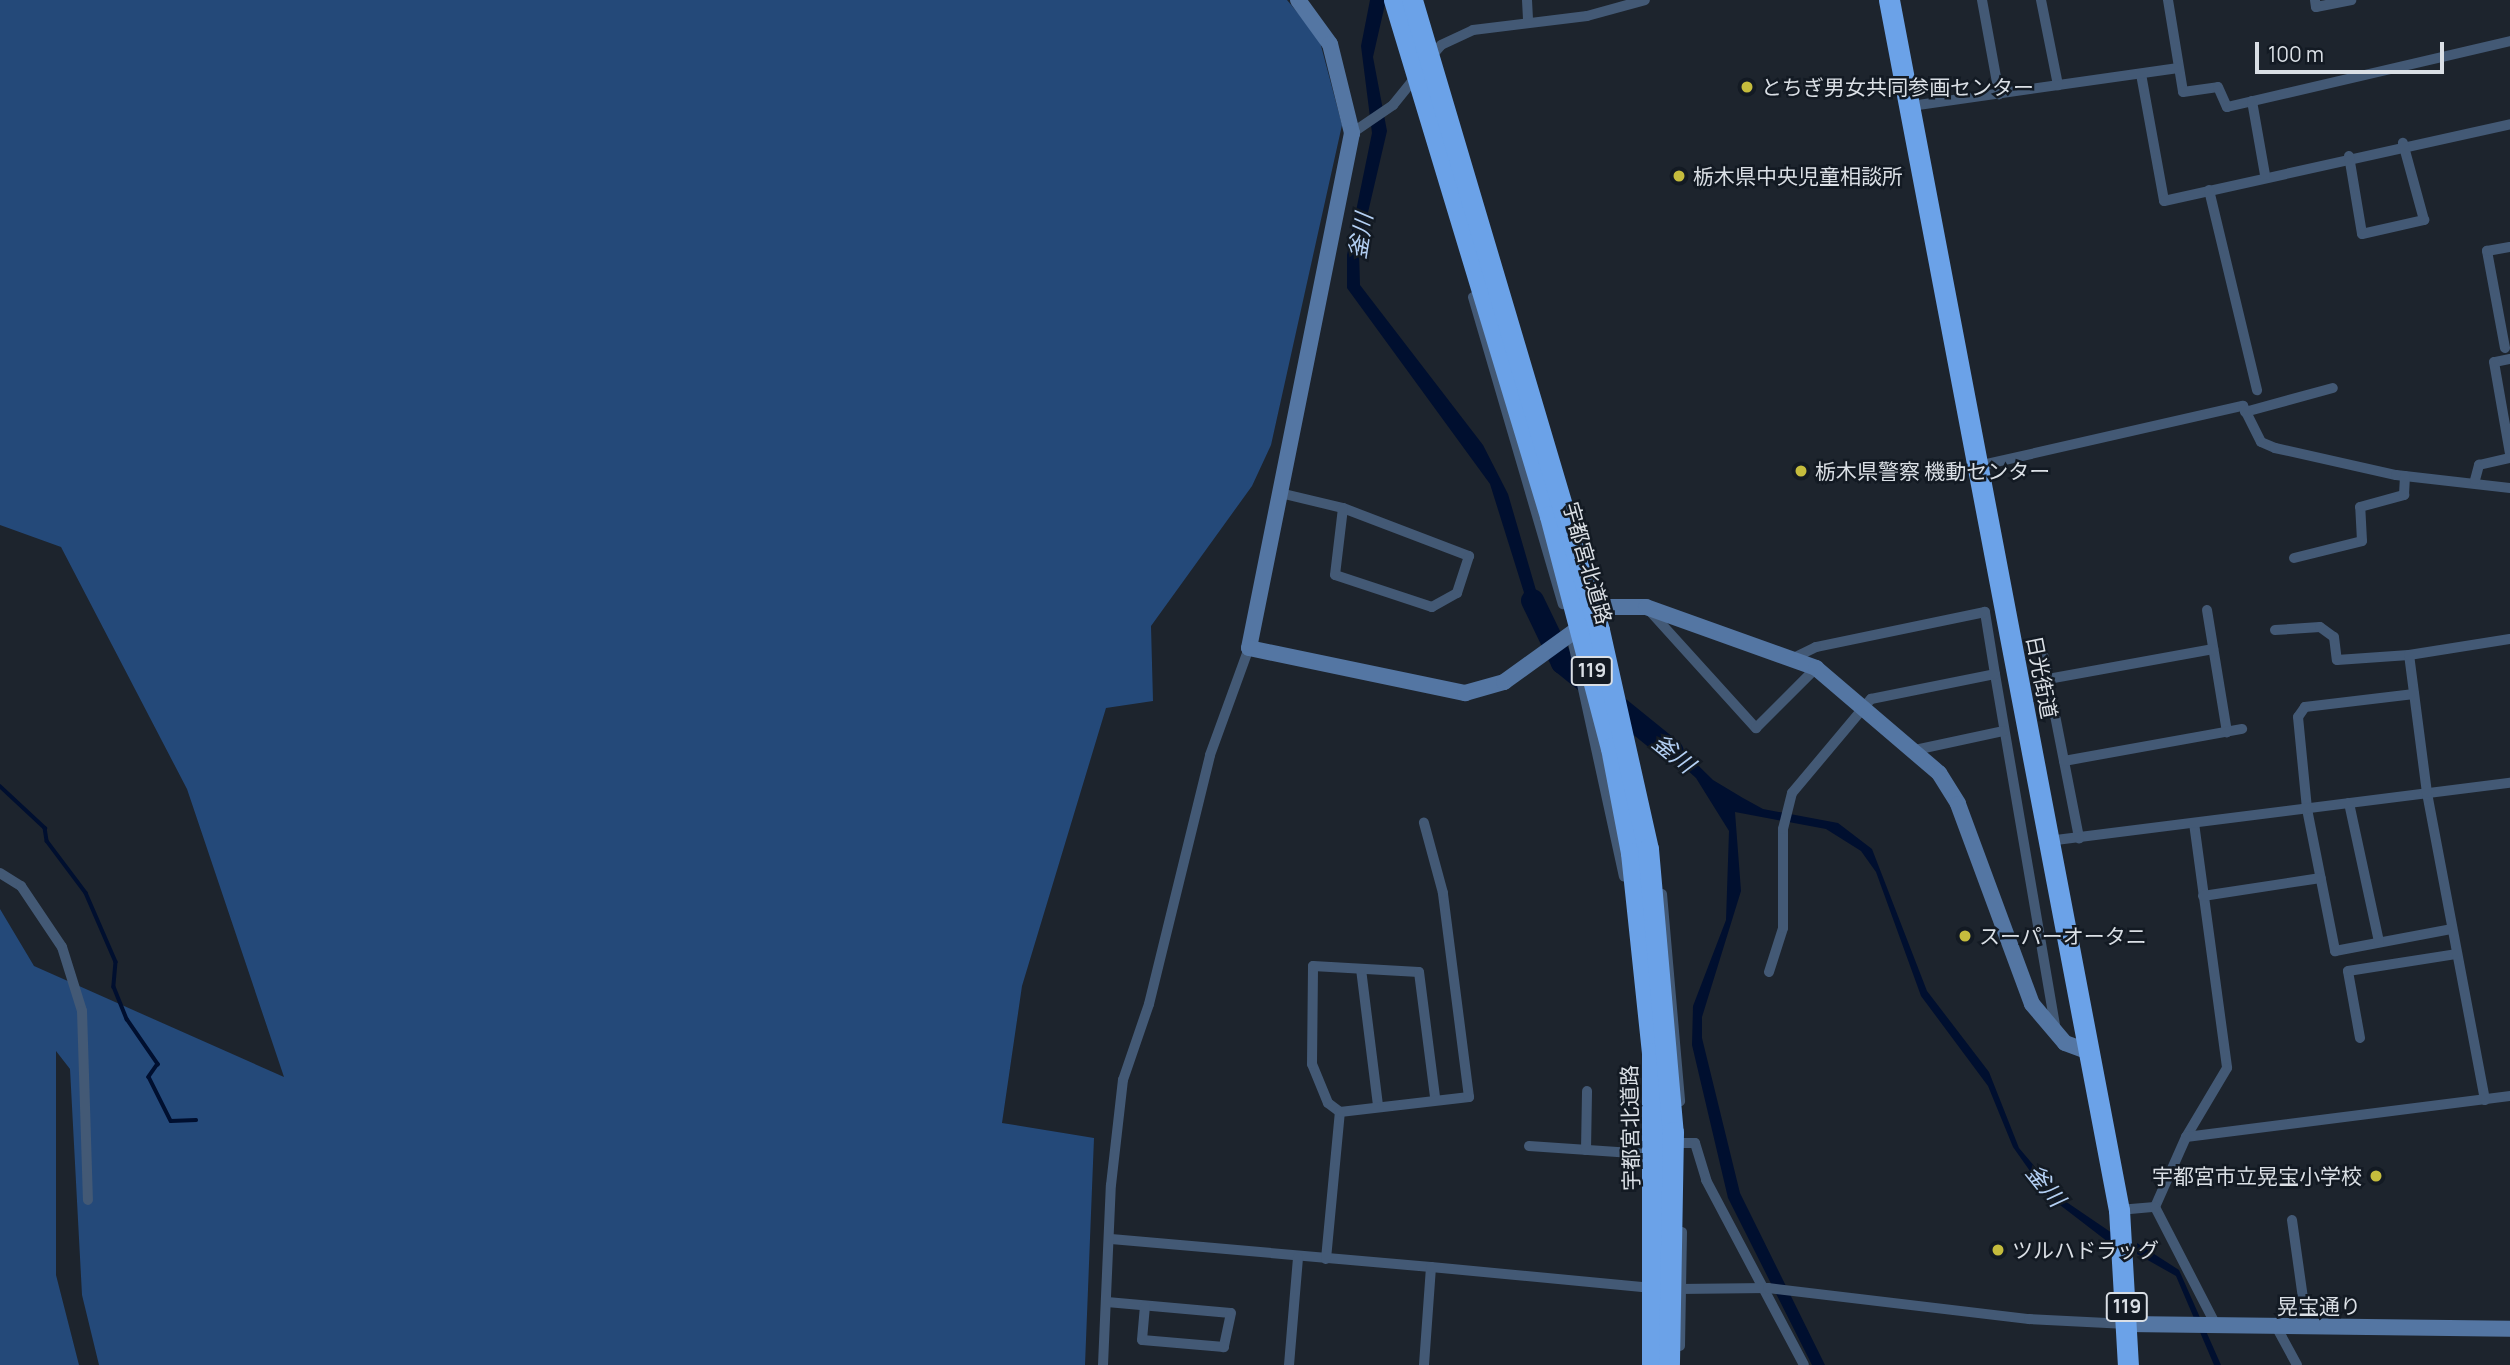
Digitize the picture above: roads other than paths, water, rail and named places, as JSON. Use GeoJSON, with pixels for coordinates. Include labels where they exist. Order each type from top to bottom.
{"type":"FeatureCollection","features":[{"type":"Feature","properties":{"kind":"highway","name":"宇都宮北道路"},"geometry":{"type":"LineString","coordinates":[[1394,0],[1550,516],[1611,748],[1631,853],[1652,1054],[1652,1365]]}},
{"type":"Feature","properties":{"kind":"highway","name":"宇都宮北道路"},"geometry":{"type":"LineString","coordinates":[[1412,0],[1600,630],[1648,849],[1670,1052],[1669,1365]]}},
{"type":"Feature","properties":{"kind":"highway","name":"日光街道"},"geometry":{"type":"LineString","coordinates":[[1889,0],[2119,1210],[2123,1242],[2127,1365]]}},
{"type":"Feature","properties":{"kind":"street"},"geometry":{"type":"LineString","coordinates":[[1104,1365],[1123,1080],[1149,1004],[1210,755],[1250,648],[1280,493],[1358,129],[1330,44],[1298,0]]}},
{"type":"Feature","properties":{"kind":"street"},"geometry":{"type":"LineString","coordinates":[[1385,0],[1567,634],[1632,911],[1647,1154],[1644,1365]]}},
{"type":"Feature","properties":{"kind":"street"},"geometry":{"type":"LineString","coordinates":[[1420,0],[1601,612],[1652,832],[1677,1014],[1682,1143],[1679,1365]]}},
{"type":"Feature","properties":{"kind":"street"},"geometry":{"type":"LineString","coordinates":[[1527,0],[1528,22]]}},
{"type":"Feature","properties":{"kind":"street"},"geometry":{"type":"LineString","coordinates":[[1358,129],[1393,105],[1436,51],[1473,30],[1645,0]]}},
{"type":"Feature","properties":{"kind":"street"},"geometry":{"type":"LineString","coordinates":[[1982,0],[1999,94]]}},
{"type":"Feature","properties":{"kind":"street"},"geometry":{"type":"LineString","coordinates":[[2041,0],[2059,85]]}},
{"type":"Feature","properties":{"kind":"street"},"geometry":{"type":"LineString","coordinates":[[2168,0],[2183,92],[2218,87],[2227,107],[2510,41]]}},
{"type":"Feature","properties":{"kind":"street"},"geometry":{"type":"LineString","coordinates":[[2315,0],[2316,7],[2351,0]]}},
{"type":"Feature","properties":{"kind":"street"},"geometry":{"type":"LineString","coordinates":[[1911,106],[2178,68]]}},
{"type":"Feature","properties":{"kind":"street"},"geometry":{"type":"LineString","coordinates":[[2141,74],[2164,201],[2403,143],[2510,124]]}},
{"type":"Feature","properties":{"kind":"street"},"geometry":{"type":"LineString","coordinates":[[2252,101],[2265,175]]}},
{"type":"Feature","properties":{"kind":"street"},"geometry":{"type":"LineString","coordinates":[[2349,156],[2362,234],[2424,220],[2403,143]]}},
{"type":"Feature","properties":{"kind":"street"},"geometry":{"type":"LineString","coordinates":[[2209,190],[2257,390]]}},
{"type":"Feature","properties":{"kind":"street"},"geometry":{"type":"LineString","coordinates":[[2475,480],[2479,465],[2510,456],[2494,362],[2507,354],[2487,251],[2510,247]]}},
{"type":"Feature","properties":{"kind":"street"},"geometry":{"type":"LineString","coordinates":[[2245,412],[2333,388]]}},
{"type":"Feature","properties":{"kind":"street"},"geometry":{"type":"LineString","coordinates":[[1978,466],[2244,406],[2261,442],[2405,476],[2475,480],[2510,488]]}},
{"type":"Feature","properties":{"kind":"street"},"geometry":{"type":"LineString","coordinates":[[2294,558],[2362,541],[2360,507],[2404,495],[2405,476]]}},
{"type":"Feature","properties":{"kind":"street"},"geometry":{"type":"LineString","coordinates":[[1280,493],[1343,508],[1469,556],[1457,593],[1432,607],[1335,575],[1343,508]]}},
{"type":"Feature","properties":{"kind":"street"},"geometry":{"type":"LineString","coordinates":[[1646,607],[1756,728],[1816,668]]}},
{"type":"Feature","properties":{"kind":"street"},"geometry":{"type":"LineString","coordinates":[[1250,648],[1465,693],[1504,682],[1601,612],[1646,607],[1816,668],[1916,751],[1958,803],[2032,1004],[2057,1037],[2087,1051]]}},
{"type":"Feature","properties":{"kind":"street"},"geometry":{"type":"LineString","coordinates":[[2207,610],[2227,732]]}},
{"type":"Feature","properties":{"kind":"street"},"geometry":{"type":"LineString","coordinates":[[1793,658],[1816,647],[1985,612],[2057,1037]]}},
{"type":"Feature","properties":{"kind":"street"},"geometry":{"type":"LineString","coordinates":[[2275,630],[2320,627],[2334,637],[2337,660],[2409,655],[2510,639]]}},
{"type":"Feature","properties":{"kind":"street"},"geometry":{"type":"LineString","coordinates":[[2042,649],[2079,838]]}},
{"type":"Feature","properties":{"kind":"street"},"geometry":{"type":"LineString","coordinates":[[2048,679],[2213,649]]}},
{"type":"Feature","properties":{"kind":"street"},"geometry":{"type":"LineString","coordinates":[[2409,655],[2427,793],[2485,1100]]}},
{"type":"Feature","properties":{"kind":"street"},"geometry":{"type":"LineString","coordinates":[[1769,972],[1783,928],[1783,829],[1787,806],[1862,706],[1995,674]]}},
{"type":"Feature","properties":{"kind":"street"},"geometry":{"type":"LineString","coordinates":[[2414,694],[2305,707],[2298,716],[2307,809],[2335,950],[2451,929]]}},
{"type":"Feature","properties":{"kind":"street"},"geometry":{"type":"LineString","coordinates":[[2064,761],[2242,729]]}},
{"type":"Feature","properties":{"kind":"street"},"geometry":{"type":"LineString","coordinates":[[1916,751],[2004,731]]}},
{"type":"Feature","properties":{"kind":"street"},"geometry":{"type":"LineString","coordinates":[[2048,841],[2510,783]]}},
{"type":"Feature","properties":{"kind":"street"},"geometry":{"type":"LineString","coordinates":[[2349,803],[2379,942]]}},
{"type":"Feature","properties":{"kind":"street"},"geometry":{"type":"LineString","coordinates":[[1424,823],[1443,893],[1469,1097],[1435,1097],[1340,1112],[1328,1103],[1312,1064],[1313,966],[1419,972],[1435,1097]]}},
{"type":"Feature","properties":{"kind":"street"},"geometry":{"type":"LineString","coordinates":[[2194,823],[2227,1068],[2186,1137],[2155,1207],[2208,1326]]}},
{"type":"Feature","properties":{"kind":"street"},"geometry":{"type":"LineString","coordinates":[[0,873],[21,886],[62,947],[82,1011],[88,1200]]}},
{"type":"Feature","properties":{"kind":"street"},"geometry":{"type":"LineString","coordinates":[[2203,896],[2321,878]]}},
{"type":"Feature","properties":{"kind":"street"},"geometry":{"type":"LineString","coordinates":[[2360,1038],[2348,971],[2456,954]]}},
{"type":"Feature","properties":{"kind":"street"},"geometry":{"type":"LineString","coordinates":[[1361,969],[1378,1106]]}},
{"type":"Feature","properties":{"kind":"street"},"geometry":{"type":"LineString","coordinates":[[1586,1150],[1587,1091]]}},
{"type":"Feature","properties":{"kind":"street"},"geometry":{"type":"LineString","coordinates":[[2186,1137],[2510,1096]]}},
{"type":"Feature","properties":{"kind":"street"},"geometry":{"type":"LineString","coordinates":[[1325,1259],[1340,1112]]}},
{"type":"Feature","properties":{"kind":"street"},"geometry":{"type":"LineString","coordinates":[[1682,1143],[1695,1143],[1706,1180],[1804,1365]]}},
{"type":"Feature","properties":{"kind":"street"},"geometry":{"type":"LineString","coordinates":[[1529,1146],[1647,1154]]}},
{"type":"Feature","properties":{"kind":"street"},"geometry":{"type":"LineString","coordinates":[[2119,1210],[2155,1207]]}},
{"type":"Feature","properties":{"kind":"street"},"geometry":{"type":"LineString","coordinates":[[2292,1220],[2306,1327]]}},
{"type":"Feature","properties":{"kind":"street"},"geometry":{"type":"LineString","coordinates":[[1111,1239],[1647,1288],[1763,1288],[2127,1324]]}},
{"type":"Feature","properties":{"kind":"street"},"geometry":{"type":"LineString","coordinates":[[1289,1365],[1298,1257]]}},
{"type":"Feature","properties":{"kind":"street"},"geometry":{"type":"LineString","coordinates":[[1424,1365],[1431,1267]]}},
{"type":"Feature","properties":{"kind":"street"},"geometry":{"type":"LineString","coordinates":[[1107,1301],[1230,1313],[1224,1347],[1142,1340],[1145,1306]]}},
{"type":"Feature","properties":{"kind":"street","name":"晃宝通り"},"geometry":{"type":"LineString","coordinates":[[2127,1324],[2510,1329]]}},
{"type":"Feature","properties":{"kind":"street"},"geometry":{"type":"LineString","coordinates":[[2277,1328],[2297,1365]]}},
{"type":"Feature","properties":{"kind":"water"},"geometry":{"type":"Polygon","coordinates":[[[1370,0],[1386,0],[1373,57],[1387,131],[1359,251],[1360,285],[1483,445],[1508,494],[1547,628],[1537,634],[1490,484],[1347,288],[1347,255],[1372,133],[1361,46],[1370,0]]]}},
{"type":"Feature","properties":{"kind":"water"},"geometry":{"type":"Polygon","coordinates":[[[1656,724],[1713,780],[1743,798],[1763,809],[1838,823],[1872,849],[1927,991],[1989,1072],[2019,1148],[2062,1199],[2112,1233],[2112,1245],[2047,1195],[2013,1147],[1988,1086],[1921,996],[1876,872],[1861,851],[1826,829],[1735,812],[1741,891],[1702,1017],[1702,1038],[1740,1193],[1825,1365],[1812,1365],[1728,1198],[1692,1045],[1693,1006],[1726,920],[1729,831],[1696,778],[1647,734],[1656,724]]]}},
{"type":"Feature","properties":{"kind":"water"},"geometry":{"type":"Polygon","coordinates":[[[2137,1243],[2179,1270],[2221,1365],[2214,1365],[2176,1276],[2137,1254],[2137,1243]]]}},
{"type":"Feature","properties":{"kind":"waterway","name":"釜川"},"geometry":{"type":"LineString","coordinates":[[1532,600],[1562,662],[1672,751]]}},
{"type":"Feature","properties":{"kind":"waterway"},"geometry":{"type":"LineString","coordinates":[[0,786],[45,828],[47,841],[86,893],[116,962],[114,987],[127,1019],[158,1064],[149,1077],[171,1121],[196,1120]]}},
{"type":"Feature","properties":{"kind":"place","name":"とちぎ男女共同参画センター"},"geometry":{"type":"Point","coordinates":[1747,87]}},
{"type":"Feature","properties":{"kind":"place","name":"栃木県中央児童相談所"},"geometry":{"type":"Point","coordinates":[1679,176]}},
{"type":"Feature","properties":{"kind":"place","name":"栃木県警察 機動センター"},"geometry":{"type":"Point","coordinates":[1801,471]}},
{"type":"Feature","properties":{"kind":"place","name":"スーパーオータニ"},"geometry":{"type":"Point","coordinates":[1965,936]}},
{"type":"Feature","properties":{"kind":"place","name":"宇都宮市立晃宝小学校"},"geometry":{"type":"Point","coordinates":[2376,1176]}},
{"type":"Feature","properties":{"kind":"place","name":"ツルハドラッグ"},"geometry":{"type":"Point","coordinates":[1998,1250]}}]}
